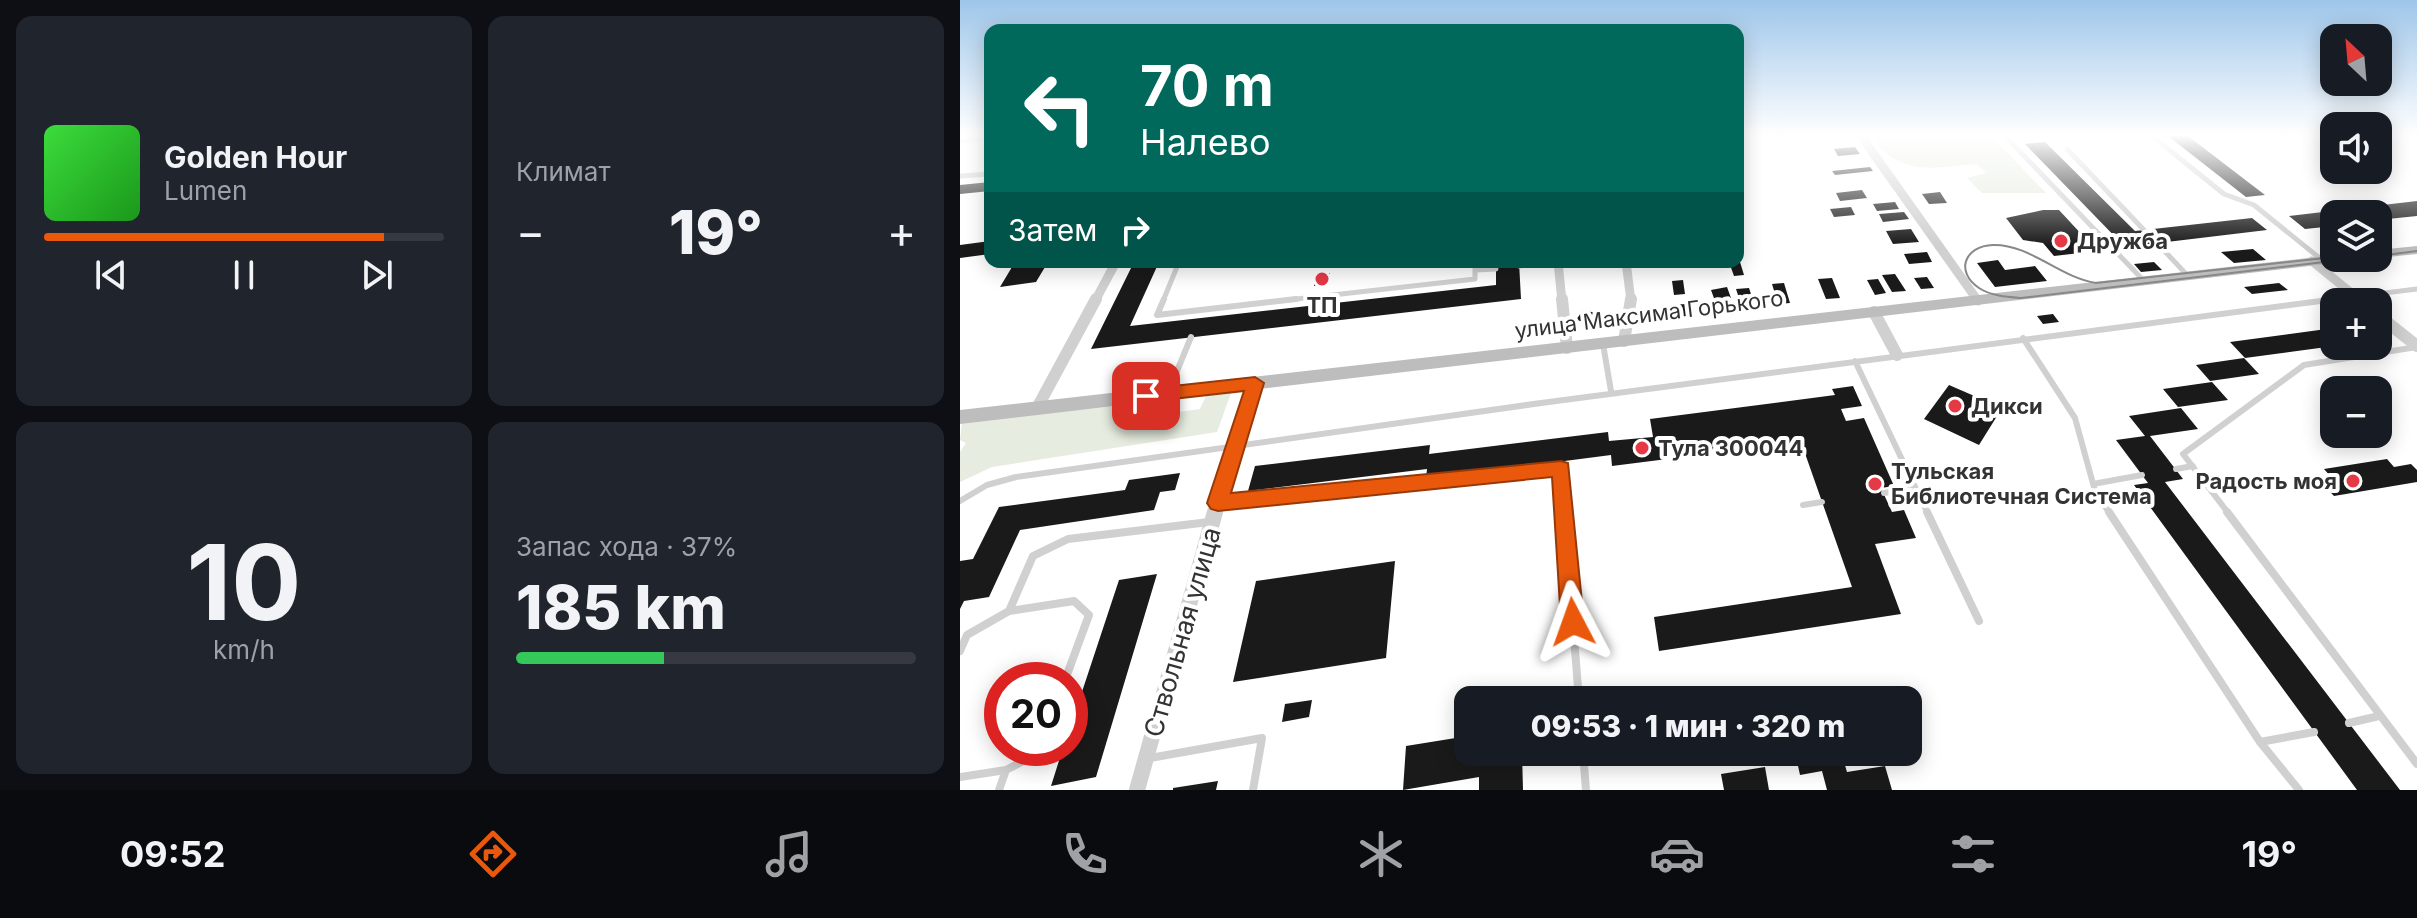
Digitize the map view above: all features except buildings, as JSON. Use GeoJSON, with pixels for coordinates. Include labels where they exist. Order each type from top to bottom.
{"type":"FeatureCollection","features":[{"type":"Feature","properties":{"kind":"main road"},"geometry":{"type":"LineString","coordinates":[[2392,253],[2417,250]]}},
{"type":"Feature","properties":{"kind":"main road","name":"улица Максима Горького"},"geometry":{"type":"LineString","coordinates":[[960,417],[2320,261]]}},
{"type":"Feature","properties":{"kind":"street"},"geometry":{"type":"LineString","coordinates":[[1887,173],[1978,301]]}},
{"type":"Feature","properties":{"kind":"street"},"geometry":{"type":"LineString","coordinates":[[2317,261],[2347,288]]}},
{"type":"Feature","properties":{"kind":"street"},"geometry":{"type":"LineString","coordinates":[[1037,408],[1113,268]]}},
{"type":"Feature","properties":{"kind":"street"},"geometry":{"type":"LineString","coordinates":[[1559,268],[1567,348]]}},
{"type":"Feature","properties":{"kind":"street"},"geometry":{"type":"LineString","coordinates":[[1624,341],[1632,294],[1627,268]]}},
{"type":"Feature","properties":{"kind":"street"},"geometry":{"type":"LineString","coordinates":[[1874,312],[1897,355]]}},
{"type":"Feature","properties":{"kind":"street"},"geometry":{"type":"LineString","coordinates":[[2392,326],[2417,346]]}},
{"type":"Feature","properties":{"kind":"street","name":"Ствольная улица"},"geometry":{"type":"LineString","coordinates":[[1137,790],[1212,521],[1255,383]]}},
{"type":"Feature","properties":{"kind":"lane"},"geometry":{"type":"LineString","coordinates":[[2040,173],[2144,281]]}},
{"type":"Feature","properties":{"kind":"lane"},"geometry":{"type":"LineString","coordinates":[[2090,173],[2144,230]]}},
{"type":"Feature","properties":{"kind":"lane"},"geometry":{"type":"LineString","coordinates":[[2198,173],[2224,194],[2254,205],[2317,261]]}},
{"type":"Feature","properties":{"kind":"lane"},"geometry":{"type":"LineString","coordinates":[[960,176],[984,174]]}},
{"type":"Feature","properties":{"kind":"lane"},"geometry":{"type":"LineString","coordinates":[[2157,243],[2188,276]]}},
{"type":"Feature","properties":{"kind":"lane"},"geometry":{"type":"LineString","coordinates":[[1177,268],[1157,315],[1475,279],[1475,270],[1496,269]]}},
{"type":"Feature","properties":{"kind":"lane"},"geometry":{"type":"LineString","coordinates":[[2392,293],[2417,289]]}},
{"type":"Feature","properties":{"kind":"lane"},"geometry":{"type":"LineString","coordinates":[[960,501],[987,485],[1016,477],[1236,444],[1611,391],[2320,304]]}},
{"type":"Feature","properties":{"kind":"lane"},"geometry":{"type":"LineString","coordinates":[[1199,318],[1202,310]]}},
{"type":"Feature","properties":{"kind":"lane"},"geometry":{"type":"LineString","coordinates":[[1168,393],[1191,337]]}},
{"type":"Feature","properties":{"kind":"lane"},"geometry":{"type":"LineString","coordinates":[[2023,338],[2075,418],[2093,484],[2260,742],[2299,790]]}},
{"type":"Feature","properties":{"kind":"lane"},"geometry":{"type":"LineString","coordinates":[[1603,344],[1611,391]]}},
{"type":"Feature","properties":{"kind":"lane"},"geometry":{"type":"LineString","coordinates":[[2417,346],[2304,365],[2183,454],[2417,764]]}},
{"type":"Feature","properties":{"kind":"lane"},"geometry":{"type":"LineString","coordinates":[[1855,361],[1979,621]]}},
{"type":"Feature","properties":{"kind":"lane"},"geometry":{"type":"LineString","coordinates":[[2176,469],[2193,466]]}},
{"type":"Feature","properties":{"kind":"lane"},"geometry":{"type":"LineString","coordinates":[[1218,503],[1561,468],[1578,686]]}},
{"type":"Feature","properties":{"kind":"lane"},"geometry":{"type":"LineString","coordinates":[[2093,484],[2142,475]]}},
{"type":"Feature","properties":{"kind":"lane"},"geometry":{"type":"LineString","coordinates":[[1884,493],[1915,488]]}},
{"type":"Feature","properties":{"kind":"lane"},"geometry":{"type":"LineString","coordinates":[[1803,505],[1822,502]]}},
{"type":"Feature","properties":{"kind":"lane"},"geometry":{"type":"LineString","coordinates":[[1009,611],[1033,556],[1068,539],[1212,521]]}},
{"type":"Feature","properties":{"kind":"lane"},"geometry":{"type":"LineString","coordinates":[[960,651],[967,635],[1009,611],[1074,601],[1089,615],[1072,662]]}},
{"type":"Feature","properties":{"kind":"lane"},"geometry":{"type":"LineString","coordinates":[[2349,723],[2379,716]]}},
{"type":"Feature","properties":{"kind":"lane"},"geometry":{"type":"LineString","coordinates":[[2260,742],[2314,732]]}},
{"type":"Feature","properties":{"kind":"lane"},"geometry":{"type":"LineString","coordinates":[[1146,758],[1262,738],[1253,790]]}},
{"type":"Feature","properties":{"kind":"lane"},"geometry":{"type":"LineString","coordinates":[[960,777],[1014,766]]}},
{"type":"Feature","properties":{"kind":"lane"},"geometry":{"type":"LineString","coordinates":[[1584,766],[1586,790]]}},
{"type":"Feature","properties":{"kind":"lane"},"geometry":{"type":"LineString","coordinates":[[999,790],[1006,770]]}},
{"type":"Feature","properties":{"kind":"shaded area"},"geometry":{"type":"Polygon","coordinates":[[[1986,173],[2027,173],[2046,193],[1982,193],[1967,178],[1986,173]]]}},
{"type":"Feature","properties":{"kind":"shaded area"},"geometry":{"type":"Polygon","coordinates":[[[1231,393],[1217,432],[992,467],[960,482],[960,452],[966,443],[960,440],[962,422],[1174,400],[1171,413],[1200,409],[1206,396],[1231,393]]]}},
{"type":"Feature","properties":{"kind":"tram line"},"geometry":{"type":"LineString","coordinates":[[2320,259],[2096,283],[2082,280],[2020,250],[1993,245],[1975,250],[1969,255],[1965,268],[1972,282],[1984,291],[2021,298],[2320,263]]}},
{"type":"Feature","properties":{"kind":"tram line"},"geometry":{"type":"LineString","coordinates":[[2392,254],[2417,251]]}},
{"type":"Feature","properties":{"kind":"place","name":"Дружба"},"geometry":{"type":"Point","coordinates":[2061,241]}},
{"type":"Feature","properties":{"kind":"place","name":"ТП"},"geometry":{"type":"Point","coordinates":[1322,279]}},
{"type":"Feature","properties":{"kind":"place","name":"Дикси"},"geometry":{"type":"Point","coordinates":[1955,406]}},
{"type":"Feature","properties":{"kind":"place","name":"Тула 300044"},"geometry":{"type":"Point","coordinates":[1642,448]}},
{"type":"Feature","properties":{"kind":"place","name":"Радость моя"},"geometry":{"type":"Point","coordinates":[2353,481]}},
{"type":"Feature","properties":{"kind":"place","name":"Тульская Библиотечная Система"},"geometry":{"type":"Point","coordinates":[1875,484]}},
{"type":"Feature","properties":{"kind":"route"},"geometry":{"type":"LineString","coordinates":[[1146,396],[1255,383],[1218,503],[1561,468],[1573,622]]}}]}
